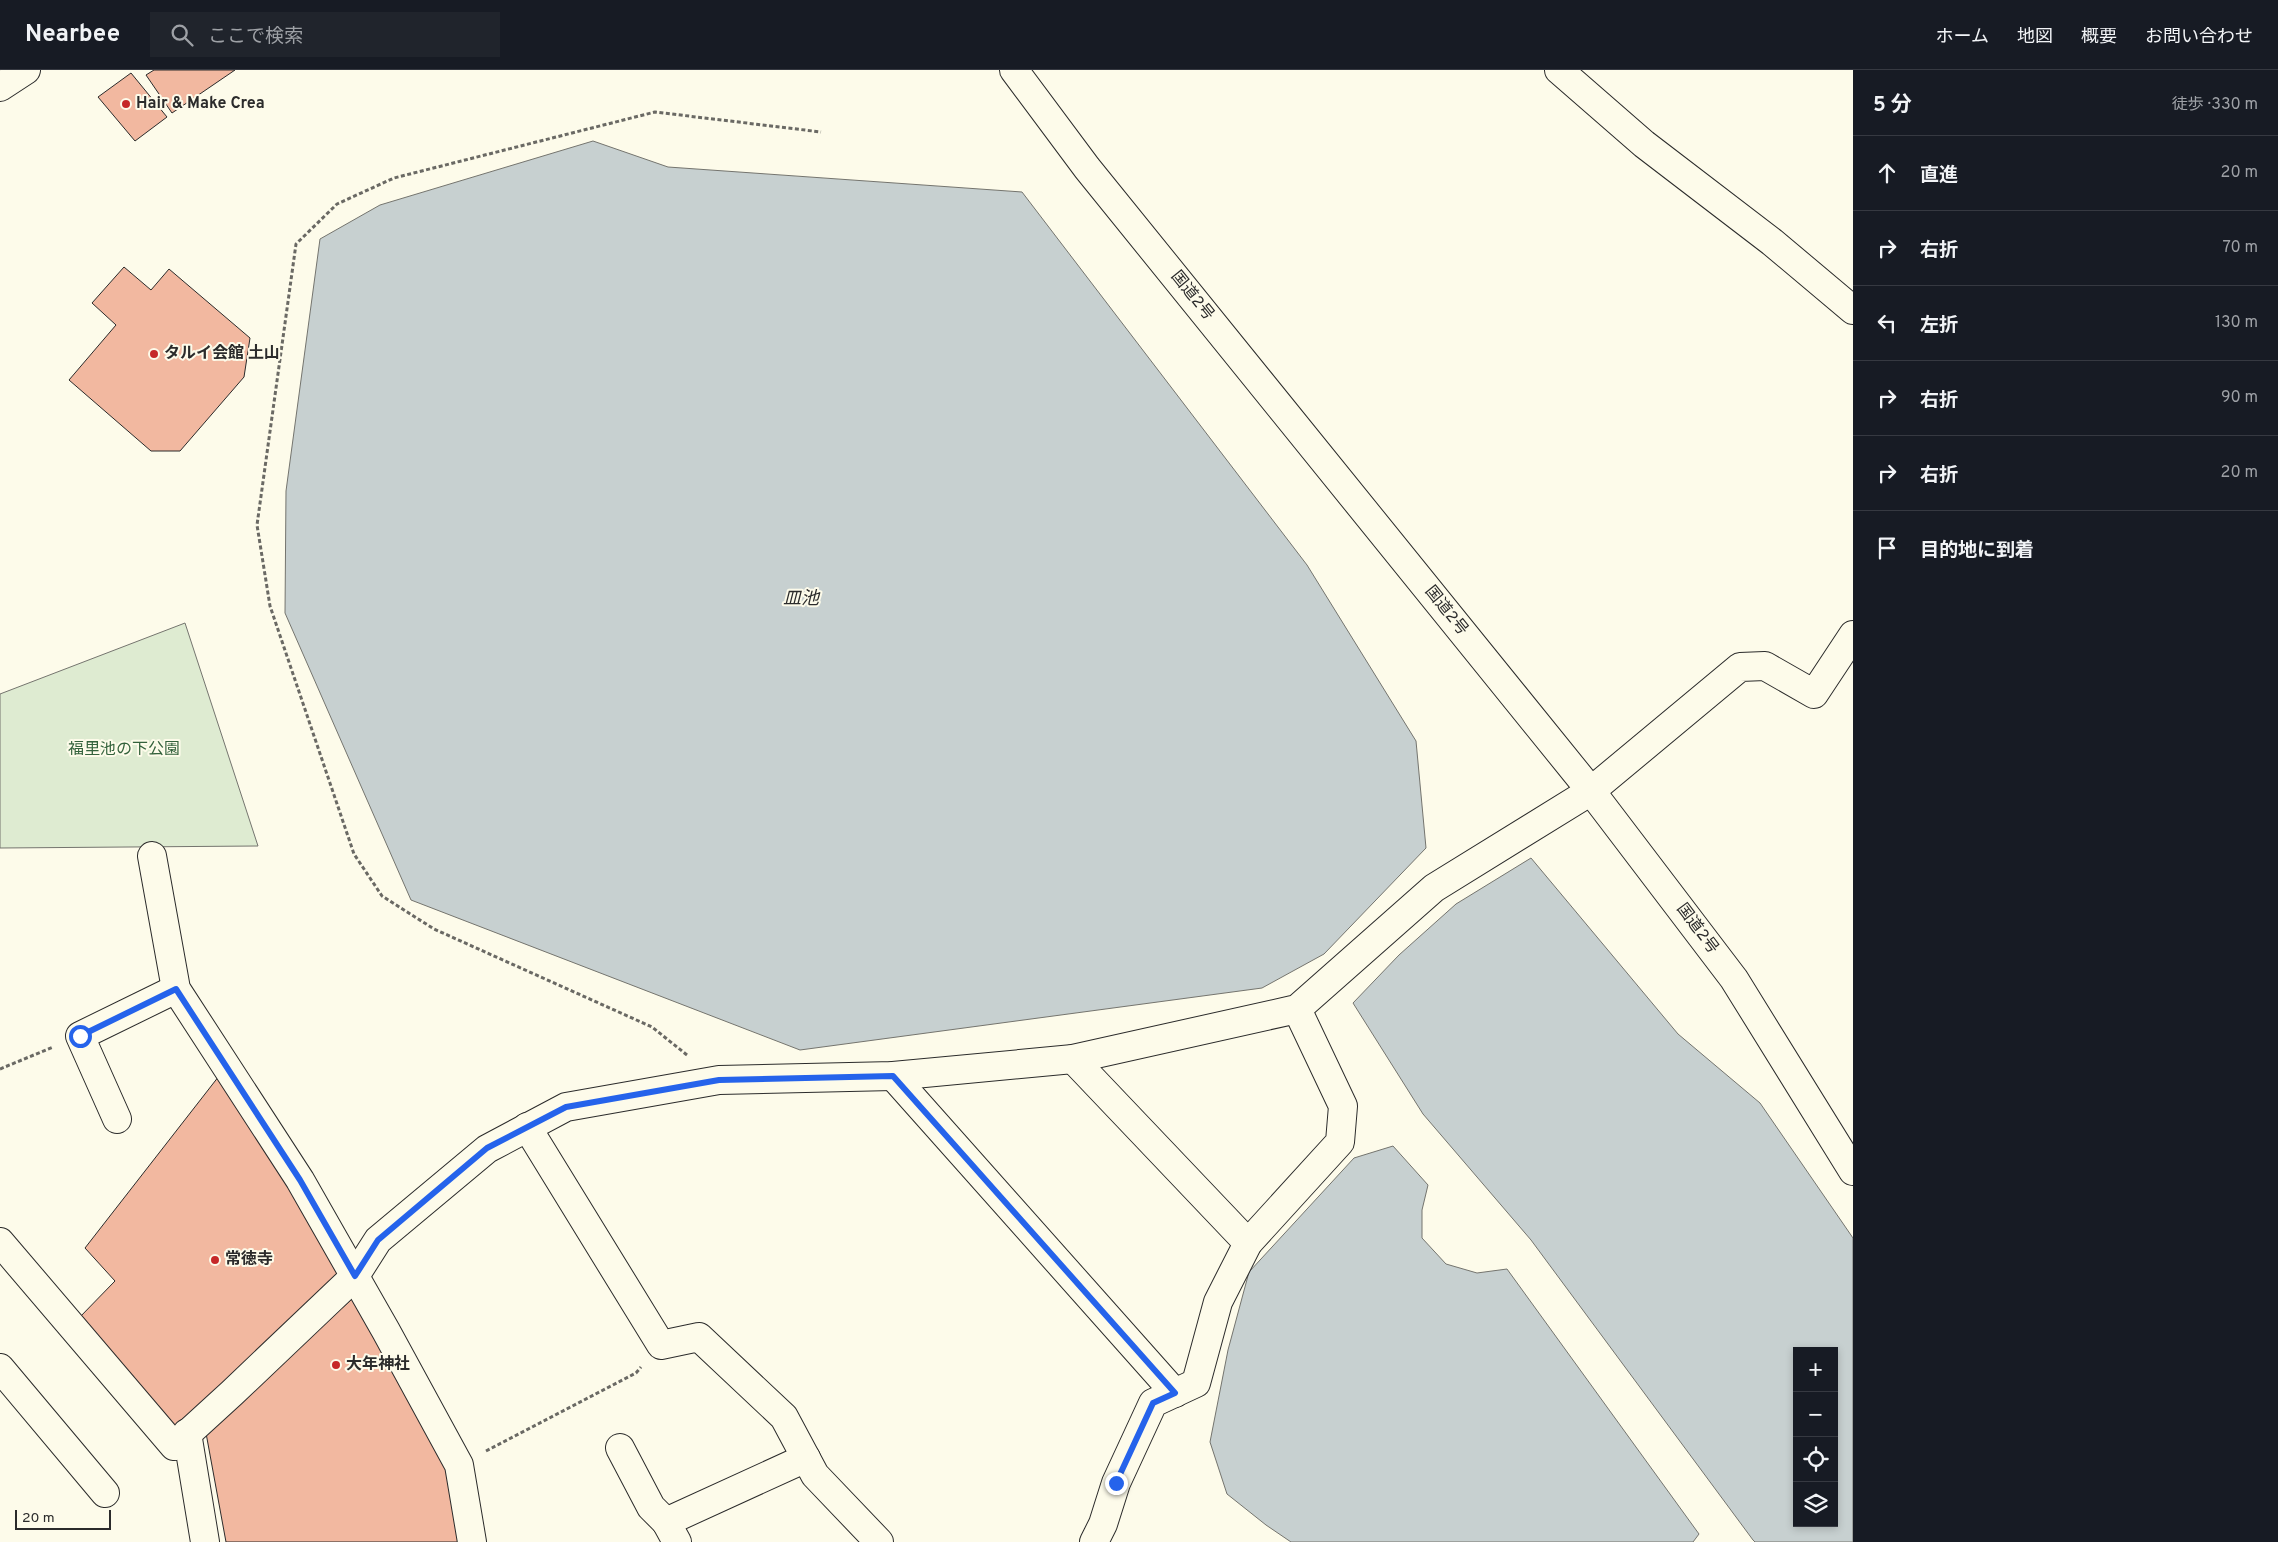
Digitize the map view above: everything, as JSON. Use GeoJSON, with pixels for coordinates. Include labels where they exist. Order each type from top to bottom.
{"type":"FeatureCollection","features":[{"type":"Feature","properties":{"kind":"main road"},"geometry":{"type":"LineString","coordinates":[[0,87],[26,70]]}},
{"type":"Feature","properties":{"kind":"main road","name":"国道2号"},"geometry":{"type":"LineString","coordinates":[[1014,70],[1087,168],[1591,791],[1734,979],[1853,1171]]}},
{"type":"Feature","properties":{"kind":"main road"},"geometry":{"type":"LineString","coordinates":[[1559,70],[1644,144],[1772,242],[1853,310]]}},
{"type":"Feature","properties":{"kind":"main road"},"geometry":{"type":"LineString","coordinates":[[0,1242],[174,1446],[355,1276],[378,1240],[487,1148],[566,1107],[719,1080],[893,1076],[1074,1059],[1297,1009],[1434,888],[1591,791],[1740,667],[1765,666],[1814,694],[1853,636]]}},
{"type":"Feature","properties":{"kind":"main road"},"geometry":{"type":"LineString","coordinates":[[152,856],[176,989],[300,1180],[459,1465],[472,1542]]}},
{"type":"Feature","properties":{"kind":"main road"},"geometry":{"type":"LineString","coordinates":[[117,1119],[80,1036],[176,989]]}},
{"type":"Feature","properties":{"kind":"main road"},"geometry":{"type":"LineString","coordinates":[[1094,1542],[1103,1524],[1116,1483],[1153,1403],[1196,1383],[1218,1302],[1248,1244],[1340,1142],[1343,1106],[1297,1009]]}},
{"type":"Feature","properties":{"kind":"main road"},"geometry":{"type":"LineString","coordinates":[[1074,1059],[1248,1244]]}},
{"type":"Feature","properties":{"kind":"main road"},"geometry":{"type":"LineString","coordinates":[[893,1076],[1175,1393]]}},
{"type":"Feature","properties":{"kind":"main road"},"geometry":{"type":"LineString","coordinates":[[527,1127],[661,1345],[700,1337],[784,1417],[816,1475],[879,1542]]}},
{"type":"Feature","properties":{"kind":"main road"},"geometry":{"type":"LineString","coordinates":[[0,1368],[105,1493]]}},
{"type":"Feature","properties":{"kind":"main road"},"geometry":{"type":"LineString","coordinates":[[187,1434],[204,1542]]}},
{"type":"Feature","properties":{"kind":"main road"},"geometry":{"type":"LineString","coordinates":[[620,1448],[651,1507],[671,1532],[806,1458]]}},
{"type":"Feature","properties":{"kind":"path"},"geometry":{"type":"LineString","coordinates":[[719,1080],[652,1027],[434,929],[382,896],[354,854],[270,606],[257,525],[296,244],[337,204],[394,178],[654,112],[821,132]]}},
{"type":"Feature","properties":{"kind":"path"},"geometry":{"type":"LineString","coordinates":[[0,1069],[80,1036]]}},
{"type":"Feature","properties":{"kind":"path"},"geometry":{"type":"LineString","coordinates":[[459,1465],[636,1373],[661,1345]]}},
{"type":"Feature","properties":{"kind":"green space","name":"福里池の下公園"},"geometry":{"type":"Polygon","coordinates":[[[185,623],[258,846],[0,848],[0,694],[185,623]]]}},
{"type":"Feature","properties":{"kind":"water","name":"皿池"},"geometry":{"type":"Polygon","coordinates":[[[593,141],[668,167],[1022,192],[1307,565],[1416,741],[1426,848],[1324,954],[1262,988],[800,1050],[411,900],[285,613],[286,491],[320,239],[380,205],[593,141]]]}},
{"type":"Feature","properties":{"kind":"water"},"geometry":{"type":"Polygon","coordinates":[[[1531,858],[1678,1034],[1760,1103],[1853,1238],[1853,1542],[1755,1542],[1531,1240],[1423,1114],[1353,1003],[1399,955],[1456,904],[1531,858]]]}},
{"type":"Feature","properties":{"kind":"water"},"geometry":{"type":"Polygon","coordinates":[[[1393,1146],[1428,1185],[1422,1210],[1422,1238],[1446,1264],[1477,1273],[1507,1269],[1699,1534],[1693,1542],[1291,1542],[1227,1494],[1210,1442],[1228,1350],[1249,1272],[1354,1158],[1393,1146]]]}},
{"type":"Feature","properties":{"kind":"building"},"geometry":{"type":"Polygon","coordinates":[[[154,70],[235,70],[172,113],[146,75],[154,70]]]}},
{"type":"Feature","properties":{"kind":"building"},"geometry":{"type":"Polygon","coordinates":[[[131,73],[167,117],[135,141],[98,97],[131,73]]]}},
{"type":"Feature","properties":{"kind":"building"},"geometry":{"type":"Polygon","coordinates":[[[124,267],[151,290],[169,269],[250,338],[244,377],[180,451],[151,451],[69,380],[116,325],[92,303],[124,267]]]}},
{"type":"Feature","properties":{"kind":"building","name":"常徳寺"},"geometry":{"type":"Polygon","coordinates":[[[219,1076],[341,1272],[178,1429],[78,1319],[115,1281],[85,1248],[219,1076]]]}},
{"type":"Feature","properties":{"kind":"building","name":"大年神社"},"geometry":{"type":"Polygon","coordinates":[[[354,1297],[448,1465],[462,1542],[226,1542],[206,1433],[354,1297]]]}},
{"type":"Feature","properties":{"kind":"place","name":"Hair & Make Crea"},"geometry":{"type":"Point","coordinates":[126,104]}},
{"type":"Feature","properties":{"kind":"place","name":"タルイ会館 土山"},"geometry":{"type":"Point","coordinates":[154,354]}},
{"type":"Feature","properties":{"kind":"place","name":"常徳寺"},"geometry":{"type":"Point","coordinates":[215,1260]}},
{"type":"Feature","properties":{"kind":"place","name":"大年神社"},"geometry":{"type":"Point","coordinates":[336,1365]}},
{"type":"Feature","properties":{"kind":"route"},"geometry":{"type":"LineString","coordinates":[[80,1036],[176,989],[300,1180],[355,1276],[378,1240],[487,1148],[566,1107],[719,1080],[893,1076],[1175,1393],[1153,1403],[1116,1483]]}}]}
